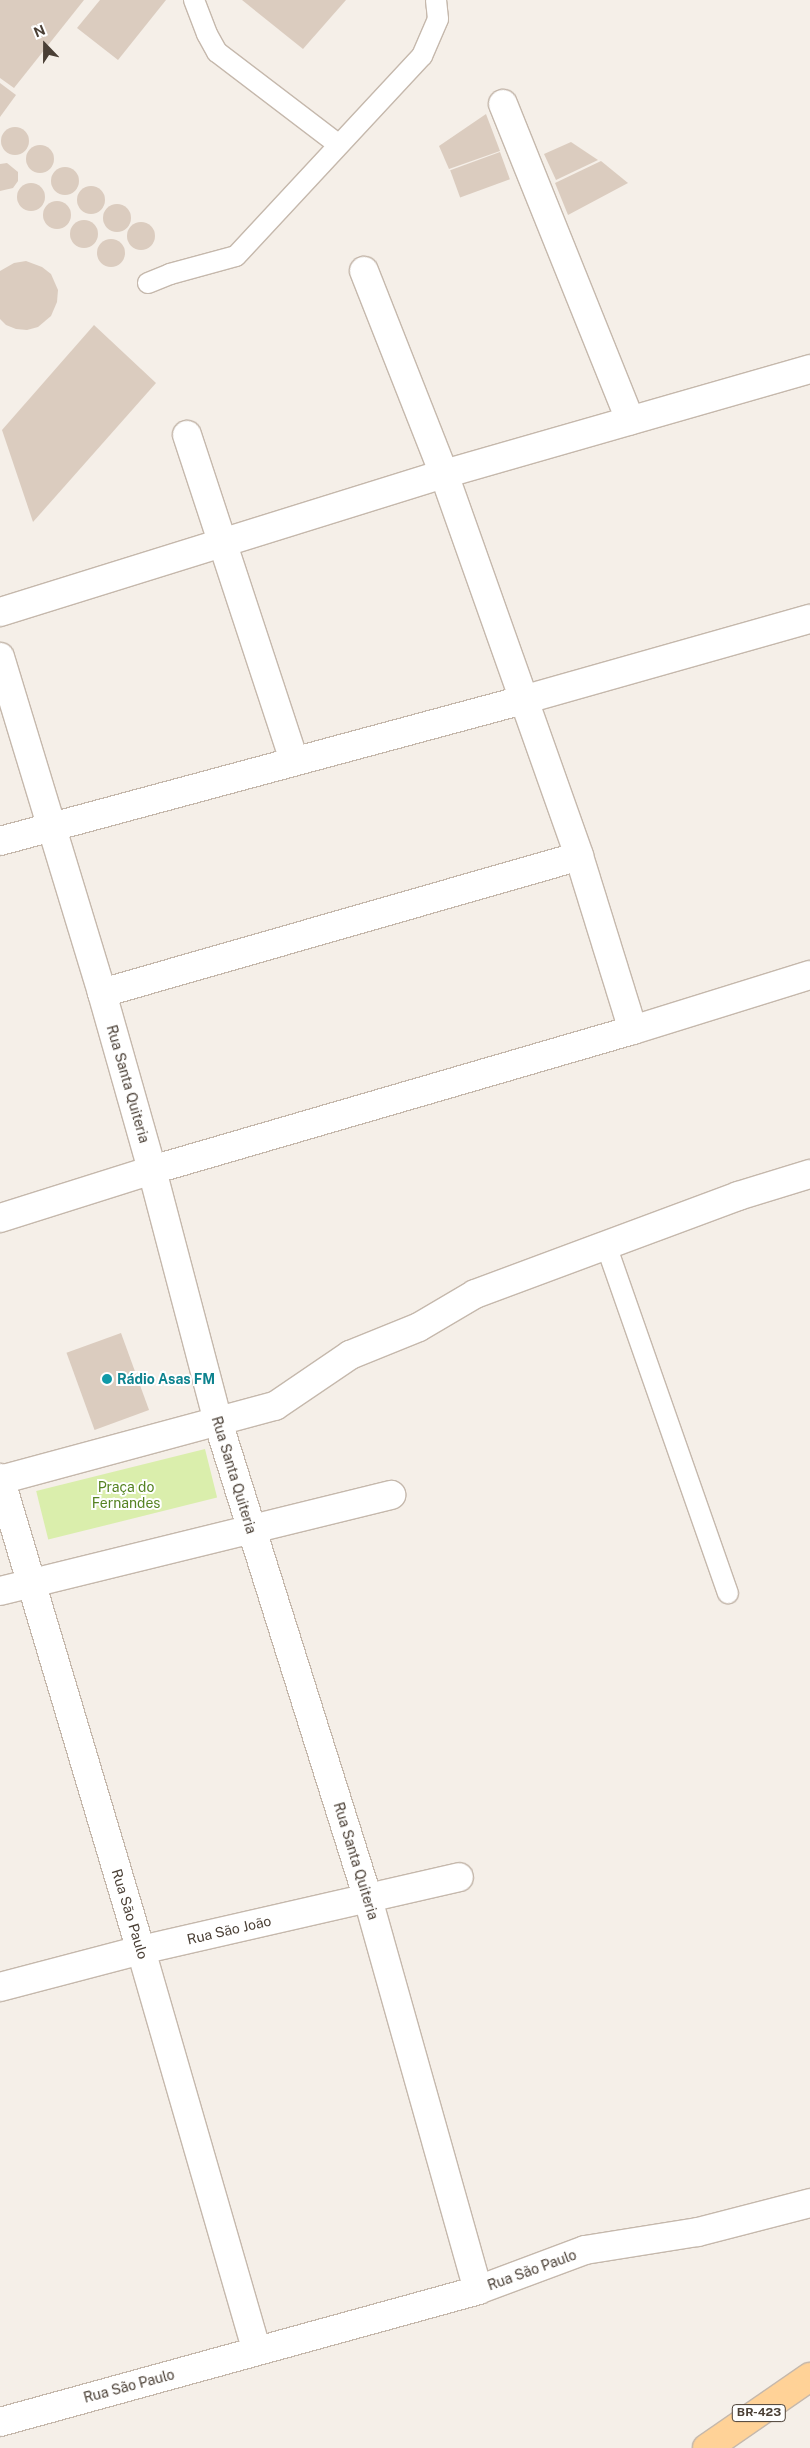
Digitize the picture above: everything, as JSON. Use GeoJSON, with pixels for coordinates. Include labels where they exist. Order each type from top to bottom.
{"type":"FeatureCollection","features":[{"type":"Feature","properties":{"kind":"main road","name":"BR-423"},"geometry":{"type":"LineString","coordinates":[[707,2448],[810,2377]]}},
{"type":"Feature","properties":{"kind":"street"},"geometry":{"type":"LineString","coordinates":[[502,104],[630,420]]}},
{"type":"Feature","properties":{"kind":"street"},"geometry":{"type":"LineString","coordinates":[[364,271],[444,474],[579,856],[633,1030]]}},
{"type":"Feature","properties":{"kind":"street"},"geometry":{"type":"LineString","coordinates":[[0,612],[222,545],[444,474],[810,369]]}},
{"type":"Feature","properties":{"kind":"street"},"geometry":{"type":"LineString","coordinates":[[187,435],[294,760]]}},
{"type":"Feature","properties":{"kind":"street"},"geometry":{"type":"LineString","coordinates":[[0,841],[294,760],[523,700],[810,619]]}},
{"type":"Feature","properties":{"kind":"street","name":"Rua Santa Quiteria"},"geometry":{"type":"LineString","coordinates":[[0,657],[102,993],[152,1170],[218,1422],[250,1530],[368,1899],[478,2290]]}},
{"type":"Feature","properties":{"kind":"street"},"geometry":{"type":"LineString","coordinates":[[102,993],[579,856]]}},
{"type":"Feature","properties":{"kind":"street"},"geometry":{"type":"LineString","coordinates":[[0,1218],[152,1170],[633,1030],[810,975]]}},
{"type":"Feature","properties":{"kind":"street"},"geometry":{"type":"LineString","coordinates":[[0,1479],[275,1406],[350,1355],[419,1327],[475,1294],[738,1196],[810,1174]]}},
{"type":"Feature","properties":{"kind":"street","name":"Rua São Paulo"},"geometry":{"type":"LineString","coordinates":[[0,1479],[141,1950],[257,2351]]}},
{"type":"Feature","properties":{"kind":"street"},"geometry":{"type":"LineString","coordinates":[[0,1591],[391,1494]]}},
{"type":"Feature","properties":{"kind":"street","name":"Rua São João"},"geometry":{"type":"LineString","coordinates":[[0,1987],[141,1950],[459,1877]]}},
{"type":"Feature","properties":{"kind":"street","name":"Rua São Paulo"},"geometry":{"type":"LineString","coordinates":[[3,2413],[257,2351],[478,2290],[585,2250],[698,2232],[810,2203]]}},
{"type":"Feature","properties":{"kind":"lane"},"geometry":{"type":"LineString","coordinates":[[194,0],[207,34],[217,52],[339,145]]}},
{"type":"Feature","properties":{"kind":"lane"},"geometry":{"type":"LineString","coordinates":[[148,283],[170,274],[236,256],[422,56],[438,19],[436,0]]}},
{"type":"Feature","properties":{"kind":"lane"},"geometry":{"type":"LineString","coordinates":[[606,1245],[728,1593]]}},
{"type":"Feature","properties":{"kind":"green space","name":"Praça do Fernandes"},"geometry":{"type":"Polygon","coordinates":[[[205,1449],[217,1498],[48,1540],[36,1491],[205,1449]]]}},
{"type":"Feature","properties":{"kind":"building"},"geometry":{"type":"Polygon","coordinates":[[[0,0],[84,0],[14,88],[0,78],[0,0]]]}},
{"type":"Feature","properties":{"kind":"building"},"geometry":{"type":"Polygon","coordinates":[[[100,0],[166,0],[118,60],[77,28],[100,0]]]}},
{"type":"Feature","properties":{"kind":"building"},"geometry":{"type":"Polygon","coordinates":[[[242,0],[346,0],[303,49],[242,0]]]}},
{"type":"Feature","properties":{"kind":"building"},"geometry":{"type":"Polygon","coordinates":[[[0,83],[16,95],[0,117],[0,83]]]}},
{"type":"Feature","properties":{"kind":"building"},"geometry":{"type":"Polygon","coordinates":[[[486,114],[500,151],[449,169],[439,146],[486,114]]]}},
{"type":"Feature","properties":{"kind":"building"},"geometry":{"type":"Polygon","coordinates":[[[15,127],[25,131],[29,141],[25,151],[15,155],[5,151],[1,141],[5,131],[15,127]]]}},
{"type":"Feature","properties":{"kind":"building"},"geometry":{"type":"Polygon","coordinates":[[[571,142],[598,160],[556,180],[544,154],[571,142]]]}},
{"type":"Feature","properties":{"kind":"building"},"geometry":{"type":"Polygon","coordinates":[[[40,145],[50,149],[54,159],[50,169],[40,173],[30,169],[26,159],[30,149],[40,145]]]}},
{"type":"Feature","properties":{"kind":"building"},"geometry":{"type":"Polygon","coordinates":[[[500,152],[510,179],[460,197],[450,170],[500,152]]]}},
{"type":"Feature","properties":{"kind":"building"},"geometry":{"type":"Polygon","coordinates":[[[601,161],[628,183],[568,215],[555,183],[601,161]]]}},
{"type":"Feature","properties":{"kind":"building"},"geometry":{"type":"Polygon","coordinates":[[[7,163],[18,172],[18,181],[13,188],[0,191],[0,164],[7,163]]]}},
{"type":"Feature","properties":{"kind":"building"},"geometry":{"type":"Polygon","coordinates":[[[65,167],[75,171],[79,181],[75,191],[65,195],[55,191],[51,181],[55,171],[65,167]]]}},
{"type":"Feature","properties":{"kind":"building"},"geometry":{"type":"Polygon","coordinates":[[[31,183],[41,187],[45,197],[41,207],[31,211],[21,207],[17,197],[21,187],[31,183]]]}},
{"type":"Feature","properties":{"kind":"building"},"geometry":{"type":"Polygon","coordinates":[[[91,186],[101,190],[105,200],[101,210],[91,214],[81,210],[77,200],[81,190],[91,186]]]}},
{"type":"Feature","properties":{"kind":"building"},"geometry":{"type":"Polygon","coordinates":[[[57,201],[67,205],[71,215],[67,225],[57,229],[47,225],[43,215],[47,205],[57,201]]]}},
{"type":"Feature","properties":{"kind":"building"},"geometry":{"type":"Polygon","coordinates":[[[117,204],[127,208],[131,218],[127,228],[117,232],[107,228],[103,218],[107,208],[117,204]]]}},
{"type":"Feature","properties":{"kind":"building"},"geometry":{"type":"Polygon","coordinates":[[[84,220],[94,224],[98,234],[94,244],[84,248],[74,244],[70,234],[74,224],[84,220]]]}},
{"type":"Feature","properties":{"kind":"building"},"geometry":{"type":"Polygon","coordinates":[[[141,222],[151,226],[155,236],[151,246],[141,250],[131,246],[127,236],[131,226],[141,222]]]}},
{"type":"Feature","properties":{"kind":"building"},"geometry":{"type":"Polygon","coordinates":[[[111,239],[121,243],[125,253],[121,263],[111,267],[101,263],[97,253],[101,243],[111,239]]]}},
{"type":"Feature","properties":{"kind":"building"},"geometry":{"type":"Polygon","coordinates":[[[26,261],[42,267],[51,274],[58,290],[57,302],[51,316],[38,327],[27,330],[16,329],[6,325],[0,319],[0,271],[14,263],[26,261]]]}},
{"type":"Feature","properties":{"kind":"building"},"geometry":{"type":"Polygon","coordinates":[[[94,325],[156,383],[33,522],[2,430],[94,325]]]}},
{"type":"Feature","properties":{"kind":"building","name":"Rádio Asas FM"},"geometry":{"type":"Polygon","coordinates":[[[121,1333],[149,1410],[95,1430],[66,1353],[121,1333]]]}},
{"type":"Feature","properties":{"kind":"place","name":"Rádio Asas FM"},"geometry":{"type":"Point","coordinates":[107,1379]}}]}
